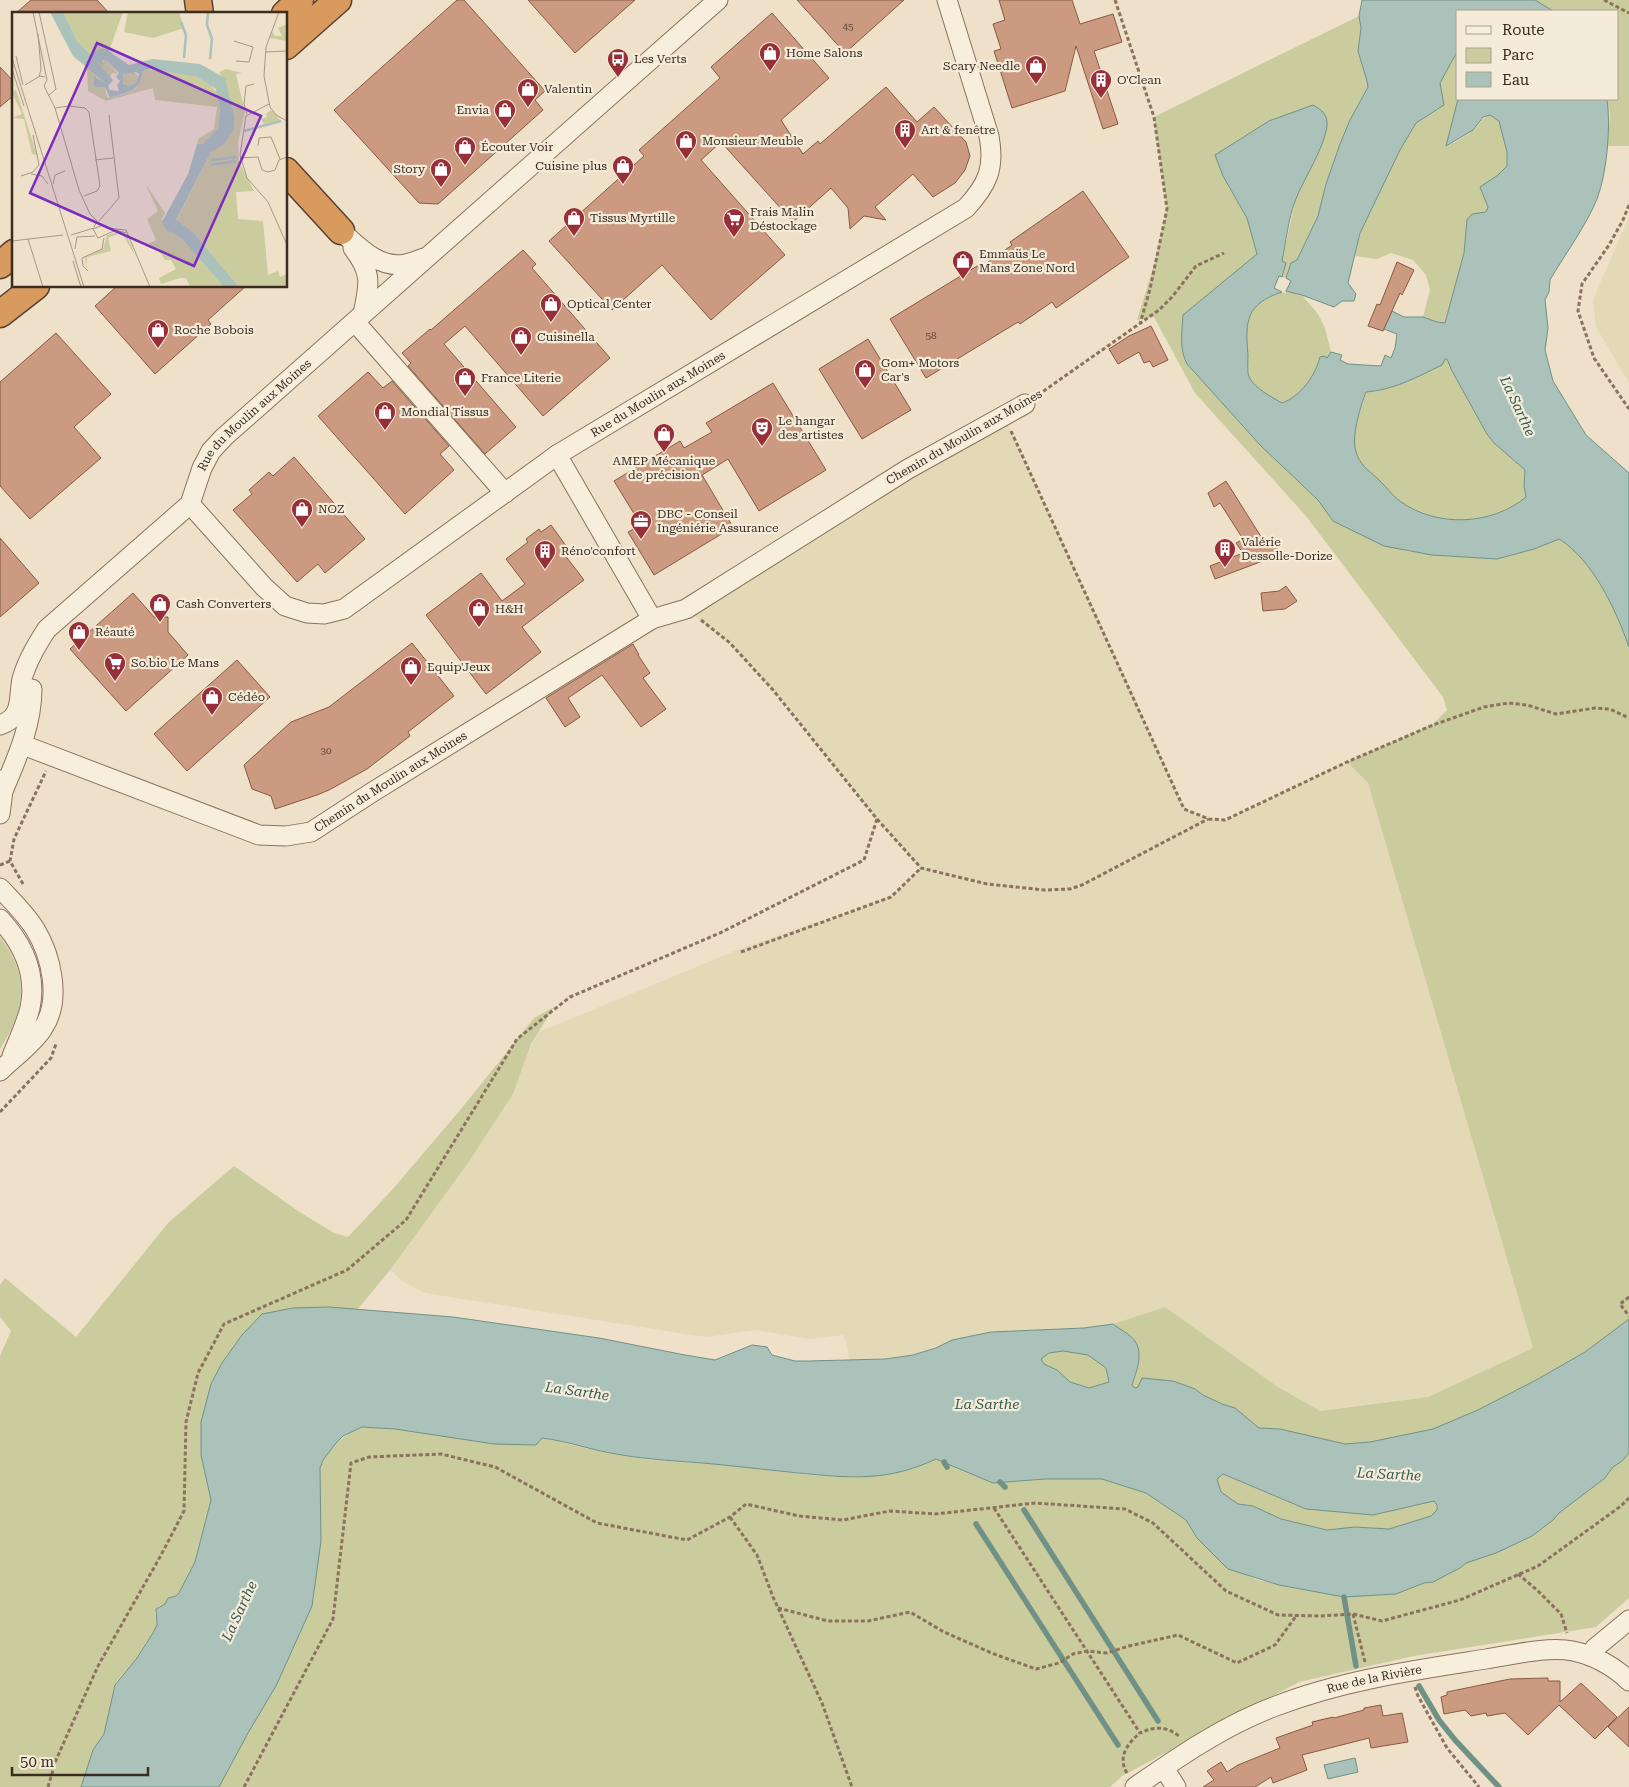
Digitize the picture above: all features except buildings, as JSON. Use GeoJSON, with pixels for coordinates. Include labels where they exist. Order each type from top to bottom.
{"type":"FeatureCollection","features":[{"type":"Feature","properties":{"kind":"highway"},"geometry":{"type":"LineString","coordinates":[[287,12],[300,0]]}},
{"type":"Feature","properties":{"kind":"highway"},"geometry":{"type":"LineString","coordinates":[[288,44],[338,0]]}},
{"type":"Feature","properties":{"kind":"highway"},"geometry":{"type":"LineString","coordinates":[[288,173],[341,231]]}},
{"type":"Feature","properties":{"kind":"highway"},"geometry":{"type":"LineString","coordinates":[[0,265],[12,255]]}},
{"type":"Feature","properties":{"kind":"highway"},"geometry":{"type":"LineString","coordinates":[[0,300],[13,288]]}},
{"type":"Feature","properties":{"kind":"highway"},"geometry":{"type":"LineString","coordinates":[[0,314],[33,288]]}},
{"type":"Feature","properties":{"kind":"street","name":"Rue du Moulin aux Moines"},"geometry":{"type":"LineString","coordinates":[[718,0],[224,437],[211,451],[202,468],[190,504],[264,587],[285,606],[308,613],[324,614],[344,609],[557,455],[966,208],[980,192],[988,175],[992,154],[989,136],[947,0]]}},
{"type":"Feature","properties":{"kind":"street"},"geometry":{"type":"LineString","coordinates":[[341,231],[370,257],[383,262],[404,265],[428,257]]}},
{"type":"Feature","properties":{"kind":"street"},"geometry":{"type":"LineString","coordinates":[[341,231],[361,259],[368,275],[368,287],[359,318],[505,492]]}},
{"type":"Feature","properties":{"kind":"street","name":"Chemin du Moulin aux Moines"},"geometry":{"type":"LineString","coordinates":[[23,745],[259,835],[286,836],[311,832],[652,619],[686,609],[908,469],[1025,404]]}},
{"type":"Feature","properties":{"kind":"street"},"geometry":{"type":"LineString","coordinates":[[557,455],[652,619]]}},
{"type":"Feature","properties":{"kind":"street"},"geometry":{"type":"LineString","coordinates":[[0,725],[10,720],[20,703],[22,678],[36,645],[47,629],[190,504]]}},
{"type":"Feature","properties":{"kind":"street"},"geometry":{"type":"LineString","coordinates":[[0,814],[2,784],[23,745],[29,717],[32,692],[31,658]]}},
{"type":"Feature","properties":{"kind":"street"},"geometry":{"type":"LineString","coordinates":[[0,888],[23,913],[39,935],[52,982],[52,998],[46,1024],[40,1033],[5,1066]]}},
{"type":"Feature","properties":{"kind":"street"},"geometry":{"type":"LineString","coordinates":[[0,920],[21,947],[26,958],[31,981],[29,1011],[5,1066]]}},
{"type":"Feature","properties":{"kind":"street"},"geometry":{"type":"LineString","coordinates":[[1590,1656],[1595,1648],[1629,1620]]}},
{"type":"Feature","properties":{"kind":"street","name":"Rue de la Rivière"},"geometry":{"type":"LineString","coordinates":[[1136,1787],[1191,1749],[1241,1721],[1276,1706],[1309,1695],[1370,1680],[1539,1651],[1572,1651],[1590,1656],[1618,1670],[1629,1681]]}},
{"type":"Feature","properties":{"kind":"street"},"geometry":{"type":"LineString","coordinates":[[1164,1768],[1176,1787]]}},
{"type":"Feature","properties":{"kind":"path"},"geometry":{"type":"LineString","coordinates":[[1115,0],[1154,117],[1167,209],[1150,289],[1140,324]]}},
{"type":"Feature","properties":{"kind":"path"},"geometry":{"type":"LineString","coordinates":[[1604,0],[1629,13]]}},
{"type":"Feature","properties":{"kind":"path"},"geometry":{"type":"LineString","coordinates":[[1629,205],[1623,220],[1582,284],[1578,311],[1594,358],[1629,409]]}},
{"type":"Feature","properties":{"kind":"path","name":"Chemin du Moulin aux Moines"},"geometry":{"type":"LineString","coordinates":[[1025,404],[1159,310],[1172,297],[1196,266],[1224,253]]}},
{"type":"Feature","properties":{"kind":"path"},"geometry":{"type":"LineString","coordinates":[[1004,414],[1184,809],[1209,819],[1225,820],[1347,762],[1434,724],[1484,707],[1508,703],[1527,705],[1556,714],[1594,708],[1610,709],[1629,718]]}},
{"type":"Feature","properties":{"kind":"path"},"geometry":{"type":"LineString","coordinates":[[686,609],[730,643],[786,704],[877,819],[922,868],[987,884],[1045,890],[1070,889],[1082,885],[1209,819]]}},
{"type":"Feature","properties":{"kind":"path"},"geometry":{"type":"LineString","coordinates":[[48,1787],[56,1760],[98,1666],[184,1511],[186,1422],[198,1373],[224,1324],[348,1270],[406,1220],[517,1039],[570,997],[720,933],[864,860],[877,819]]}},
{"type":"Feature","properties":{"kind":"path"},"geometry":{"type":"LineString","coordinates":[[0,865],[10,861]]}},
{"type":"Feature","properties":{"kind":"path"},"geometry":{"type":"LineString","coordinates":[[741,952],[892,897],[922,868]]}},
{"type":"Feature","properties":{"kind":"path"},"geometry":{"type":"LineString","coordinates":[[1629,1297],[1620,1304],[1629,1316]]}},
{"type":"Feature","properties":{"kind":"path"},"geometry":{"type":"LineString","coordinates":[[244,1787],[333,1619],[351,1463],[369,1457],[441,1454],[495,1467],[597,1523],[687,1540],[730,1518],[746,1504],[799,1516],[843,1520],[890,1511],[935,1514],[1035,1503],[1125,1508],[1153,1523],[1226,1592],[1278,1615],[1353,1614],[1382,1621],[1460,1600],[1538,1566],[1621,1506],[1629,1498]]}},
{"type":"Feature","properties":{"kind":"path"},"geometry":{"type":"LineString","coordinates":[[994,1508],[1140,1733]]}},
{"type":"Feature","properties":{"kind":"path"},"geometry":{"type":"LineString","coordinates":[[730,1518],[758,1556],[778,1608],[822,1703],[852,1787]]}},
{"type":"Feature","properties":{"kind":"path"},"geometry":{"type":"LineString","coordinates":[[1517,1574],[1538,1591],[1561,1614],[1572,1651]]}},
{"type":"Feature","properties":{"kind":"path"},"geometry":{"type":"LineString","coordinates":[[778,1608],[828,1621],[868,1621],[910,1612],[944,1632],[994,1654],[1036,1669],[1059,1663],[1073,1654],[1087,1651],[1106,1653],[1178,1635],[1237,1662],[1275,1644],[1297,1615]]}},
{"type":"Feature","properties":{"kind":"path"},"geometry":{"type":"LineString","coordinates":[[1353,1614],[1370,1680]]}},
{"type":"Feature","properties":{"kind":"path"},"geometry":{"type":"LineString","coordinates":[[1410,1672],[1418,1696],[1447,1748],[1479,1787]]}},
{"type":"Feature","properties":{"kind":"path"},"geometry":{"type":"LineString","coordinates":[[1136,1787],[1123,1764],[1126,1748],[1131,1740],[1140,1733],[1158,1727],[1172,1730],[1191,1749]]}},
{"type":"Feature","properties":{"kind":"shaded area"},"geometry":{"type":"Polygon","coordinates":[[[1629,217],[1629,383],[1596,327],[1593,300],[1629,217]]]}},
{"type":"Feature","properties":{"kind":"shaded area"},"geometry":{"type":"Polygon","coordinates":[[[1003,415],[1114,652],[1184,809],[1209,819],[1225,820],[1347,762],[1368,783],[1533,1348],[1428,1397],[1320,1411],[1278,1387],[1165,1307],[1112,1324],[1084,1328],[991,1332],[952,1340],[936,1348],[913,1355],[850,1361],[844,1335],[809,1339],[755,1330],[707,1337],[685,1334],[425,1293],[402,1281],[390,1270],[466,1166],[539,1032],[747,946],[891,897],[921,869],[877,819],[786,704],[730,643],[686,609],[1003,415]]]}},
{"type":"Feature","properties":{"kind":"green space"},"geometry":{"type":"Polygon","coordinates":[[[1535,0],[1629,0],[1629,146],[1607,146],[1610,114],[1607,100],[1619,100],[1619,10],[1551,10],[1535,0]]]}},
{"type":"Feature","properties":{"kind":"green space"},"geometry":{"type":"Polygon","coordinates":[[[1359,16],[1361,28],[1358,51],[1368,87],[1350,120],[1340,144],[1326,184],[1318,216],[1297,260],[1291,263],[1286,278],[1282,277],[1286,263],[1282,262],[1295,201],[1320,147],[1215,155],[1223,176],[1247,218],[1257,254],[1187,364],[1261,446],[1318,500],[1333,521],[1406,551],[1443,556],[1497,559],[1534,549],[1559,538],[1571,547],[1593,572],[1617,617],[1629,647],[1629,1319],[1585,1352],[1478,1410],[1433,1429],[1370,1442],[1345,1444],[1272,1428],[1259,1428],[1235,1408],[1222,1404],[1195,1389],[1173,1381],[1160,1381],[1135,1388],[1132,1385],[1138,1363],[1138,1349],[1130,1338],[1113,1324],[1165,1307],[1278,1387],[1320,1411],[1428,1397],[1533,1348],[1368,783],[1347,762],[1433,724],[1447,710],[1443,697],[1306,516],[1195,393],[1154,317],[1137,320],[1155,262],[1167,209],[1154,117],[1359,16]]]}},
{"type":"Feature","properties":{"kind":"green space"},"geometry":{"type":"Polygon","coordinates":[[[1456,54],[1456,100],[1458,100],[1447,146],[1469,133],[1484,118],[1490,115],[1499,121],[1507,152],[1507,166],[1481,187],[1488,208],[1486,212],[1472,214],[1467,220],[1464,253],[1445,323],[1423,317],[1430,290],[1426,275],[1413,260],[1391,253],[1377,259],[1355,256],[1360,233],[1400,150],[1416,123],[1444,105],[1440,83],[1456,54]]]}},
{"type":"Feature","properties":{"kind":"green space"},"geometry":{"type":"Polygon","coordinates":[[[1286,291],[1302,295],[1318,314],[1325,328],[1331,352],[1327,358],[1320,358],[1315,372],[1306,385],[1295,396],[1282,403],[1259,388],[1249,377],[1247,327],[1248,320],[1255,308],[1272,296],[1285,293],[1286,291]]]}},
{"type":"Feature","properties":{"kind":"green space"},"geometry":{"type":"Polygon","coordinates":[[[1447,359],[1487,434],[1494,443],[1525,470],[1524,486],[1526,497],[1512,507],[1497,514],[1464,520],[1431,516],[1415,510],[1398,500],[1364,466],[1355,448],[1356,427],[1367,392],[1379,391],[1447,359]]]}},
{"type":"Feature","properties":{"kind":"green space"},"geometry":{"type":"Polygon","coordinates":[[[0,937],[10,951],[16,965],[21,993],[15,1020],[0,1049],[0,937]]]}},
{"type":"Feature","properties":{"kind":"green space"},"geometry":{"type":"Polygon","coordinates":[[[554,1007],[531,1044],[513,1094],[466,1166],[390,1270],[357,1310],[329,1307],[257,1319],[222,1363],[201,1422],[201,1455],[211,1500],[195,1562],[179,1593],[158,1607],[155,1613],[157,1626],[137,1658],[116,1682],[104,1734],[93,1750],[81,1787],[0,1787],[0,1356],[11,1331],[0,1317],[0,1285],[5,1278],[76,1337],[168,1223],[234,1166],[298,1211],[334,1233],[348,1237],[392,1190],[461,1109],[534,1018],[554,1007]]]}},
{"type":"Feature","properties":{"kind":"green space"},"geometry":{"type":"Polygon","coordinates":[[[1064,1351],[1088,1355],[1106,1368],[1109,1382],[1089,1388],[1070,1382],[1057,1370],[1044,1364],[1041,1359],[1049,1353],[1064,1351]]]}},
{"type":"Feature","properties":{"kind":"green space"},"geometry":{"type":"Polygon","coordinates":[[[361,1427],[536,1445],[541,1438],[645,1459],[729,1465],[834,1477],[886,1474],[936,1459],[993,1483],[1045,1479],[1102,1479],[1146,1493],[1186,1520],[1197,1538],[1255,1579],[1344,1597],[1396,1594],[1424,1583],[1433,1582],[1466,1563],[1496,1553],[1553,1520],[1559,1513],[1605,1478],[1613,1467],[1629,1453],[1629,1598],[1596,1627],[1414,1656],[1299,1682],[1122,1776],[1110,1787],[219,1787],[276,1686],[312,1606],[321,1541],[320,1468],[323,1460],[336,1443],[361,1427]]]}},
{"type":"Feature","properties":{"kind":"green space"},"geometry":{"type":"Polygon","coordinates":[[[1222,1474],[1306,1509],[1373,1515],[1434,1501],[1437,1505],[1437,1510],[1431,1516],[1389,1529],[1355,1527],[1327,1530],[1281,1519],[1253,1506],[1238,1504],[1221,1492],[1217,1479],[1222,1474]]]}},
{"type":"Feature","properties":{"kind":"water"},"geometry":{"type":"Polygon","coordinates":[[[1362,0],[1535,0],[1551,10],[1456,10],[1456,54],[1440,83],[1444,105],[1416,123],[1400,150],[1360,233],[1348,283],[1356,294],[1354,301],[1342,301],[1334,307],[1286,291],[1291,281],[1286,278],[1291,263],[1297,260],[1318,216],[1326,184],[1340,144],[1350,120],[1368,87],[1358,51],[1361,28],[1359,16],[1362,0]]]}},
{"type":"Feature","properties":{"kind":"water","name":"La Sarthe"},"geometry":{"type":"Polygon","coordinates":[[[1458,100],[1607,100],[1609,122],[1603,176],[1597,199],[1587,219],[1550,280],[1549,292],[1545,300],[1548,328],[1545,350],[1553,381],[1586,435],[1629,473],[1629,647],[1610,602],[1593,573],[1571,548],[1559,539],[1534,549],[1497,559],[1432,555],[1384,546],[1333,521],[1318,500],[1261,446],[1187,364],[1184,358],[1182,340],[1183,315],[1257,254],[1247,218],[1223,176],[1215,155],[1269,121],[1313,105],[1322,111],[1325,116],[1327,126],[1322,144],[1295,201],[1291,216],[1282,261],[1286,263],[1282,277],[1279,276],[1274,288],[1282,292],[1261,302],[1250,315],[1248,323],[1249,377],[1259,389],[1282,403],[1295,396],[1301,390],[1311,378],[1320,357],[1324,356],[1327,358],[1331,352],[1342,355],[1340,360],[1348,364],[1381,366],[1385,355],[1391,358],[1397,334],[1384,329],[1392,311],[1404,317],[1423,317],[1445,323],[1464,253],[1467,220],[1472,214],[1486,212],[1488,207],[1480,187],[1498,175],[1507,166],[1507,152],[1499,121],[1490,115],[1483,117],[1473,130],[1446,146],[1458,100]],[[1445,359],[1442,365],[1405,382],[1386,389],[1366,392],[1356,428],[1355,448],[1364,467],[1398,500],[1415,510],[1431,516],[1464,520],[1497,514],[1512,507],[1526,497],[1524,486],[1525,470],[1494,443],[1487,434],[1447,359],[1445,359]]]}},
{"type":"Feature","properties":{"kind":"water","name":"La Sarthe"},"geometry":{"type":"Polygon","coordinates":[[[329,1307],[453,1317],[599,1338],[715,1360],[752,1345],[767,1347],[772,1355],[795,1361],[885,1359],[913,1355],[936,1348],[952,1340],[991,1332],[1084,1328],[1113,1324],[1130,1336],[1138,1346],[1139,1357],[1132,1385],[1135,1388],[1138,1387],[1142,1378],[1173,1381],[1195,1389],[1222,1404],[1235,1408],[1259,1428],[1280,1429],[1345,1444],[1370,1442],[1433,1429],[1478,1410],[1585,1352],[1629,1319],[1629,1453],[1613,1467],[1605,1478],[1532,1536],[1496,1553],[1466,1563],[1433,1582],[1424,1583],[1396,1594],[1344,1597],[1279,1585],[1228,1569],[1197,1538],[1186,1520],[1146,1493],[1102,1479],[1045,1479],[993,1483],[936,1459],[901,1472],[885,1475],[835,1476],[640,1458],[542,1438],[536,1445],[494,1444],[395,1429],[362,1427],[343,1436],[323,1460],[320,1468],[321,1541],[312,1606],[276,1686],[219,1787],[81,1787],[93,1750],[104,1734],[115,1685],[137,1658],[153,1633],[157,1625],[156,1609],[165,1604],[168,1598],[179,1593],[195,1562],[211,1500],[201,1455],[201,1422],[211,1384],[222,1363],[242,1335],[262,1314],[293,1308],[329,1307]],[[1063,1351],[1049,1353],[1041,1359],[1044,1364],[1057,1370],[1070,1382],[1089,1388],[1109,1382],[1106,1368],[1088,1355],[1063,1351]],[[1223,1474],[1217,1479],[1221,1492],[1238,1504],[1253,1506],[1281,1519],[1327,1530],[1355,1527],[1389,1529],[1431,1516],[1437,1510],[1437,1505],[1434,1501],[1373,1515],[1306,1509],[1223,1474]]]}},
{"type":"Feature","properties":{"kind":"water"},"geometry":{"type":"Polygon","coordinates":[[[1355,1758],[1358,1772],[1328,1779],[1324,1765],[1355,1758]]]}},
{"type":"Feature","properties":{"kind":"waterway"},"geometry":{"type":"LineString","coordinates":[[944,1462],[947,1467]]}},
{"type":"Feature","properties":{"kind":"waterway"},"geometry":{"type":"LineString","coordinates":[[1000,1482],[1005,1487]]}},
{"type":"Feature","properties":{"kind":"waterway"},"geometry":{"type":"LineString","coordinates":[[1024,1510],[1158,1721]]}},
{"type":"Feature","properties":{"kind":"waterway"},"geometry":{"type":"LineString","coordinates":[[976,1524],[1118,1745]]}},
{"type":"Feature","properties":{"kind":"waterway"},"geometry":{"type":"LineString","coordinates":[[1344,1597],[1356,1666]]}},
{"type":"Feature","properties":{"kind":"waterway"},"geometry":{"type":"LineString","coordinates":[[1419,1686],[1439,1720],[1499,1787]]}},
{"type":"Feature","properties":{"kind":"place","name":"Home Salons"},"geometry":{"type":"Point","coordinates":[770,72]}},
{"type":"Feature","properties":{"kind":"place","name":"Les Verts"},"geometry":{"type":"Point","coordinates":[618,78]}},
{"type":"Feature","properties":{"kind":"place","name":"Scary Needle"},"geometry":{"type":"Point","coordinates":[1036,85]}},
{"type":"Feature","properties":{"kind":"place","name":"O'Clean"},"geometry":{"type":"Point","coordinates":[1101,99]}},
{"type":"Feature","properties":{"kind":"place","name":"Valentin"},"geometry":{"type":"Point","coordinates":[528,108]}},
{"type":"Feature","properties":{"kind":"place","name":"Envia"},"geometry":{"type":"Point","coordinates":[505,129]}},
{"type":"Feature","properties":{"kind":"place","name":"Art & fenêtre"},"geometry":{"type":"Point","coordinates":[905,149]}},
{"type":"Feature","properties":{"kind":"place","name":"Monsieur Meuble"},"geometry":{"type":"Point","coordinates":[686,160]}},
{"type":"Feature","properties":{"kind":"place","name":"Écouter Voir"},"geometry":{"type":"Point","coordinates":[465,166]}},
{"type":"Feature","properties":{"kind":"place","name":"Cuisine plus"},"geometry":{"type":"Point","coordinates":[623,185]}},
{"type":"Feature","properties":{"kind":"place","name":"Story"},"geometry":{"type":"Point","coordinates":[441,188]}},
{"type":"Feature","properties":{"kind":"place","name":"Tissus Myrtille"},"geometry":{"type":"Point","coordinates":[574,237]}},
{"type":"Feature","properties":{"kind":"place","name":"Frais Malin Déstockage"},"geometry":{"type":"Point","coordinates":[734,238]}},
{"type":"Feature","properties":{"kind":"place","name":"Emmaüs Le Mans Zone Nord"},"geometry":{"type":"Point","coordinates":[963,280]}},
{"type":"Feature","properties":{"kind":"place","name":"Optical Center"},"geometry":{"type":"Point","coordinates":[551,323]}},
{"type":"Feature","properties":{"kind":"place","name":"Roche Bobois"},"geometry":{"type":"Point","coordinates":[158,349]}},
{"type":"Feature","properties":{"kind":"place","name":"Cuisinella"},"geometry":{"type":"Point","coordinates":[521,356]}},
{"type":"Feature","properties":{"kind":"place","name":"Gom+ Motors Car's"},"geometry":{"type":"Point","coordinates":[865,389]}},
{"type":"Feature","properties":{"kind":"place","name":"France Literie"},"geometry":{"type":"Point","coordinates":[465,397]}},
{"type":"Feature","properties":{"kind":"place","name":"Mondial Tissus"},"geometry":{"type":"Point","coordinates":[385,431]}},
{"type":"Feature","properties":{"kind":"place","name":"Le hangar des artistes"},"geometry":{"type":"Point","coordinates":[762,447]}},
{"type":"Feature","properties":{"kind":"place","name":"AMEP Mécanique de précision"},"geometry":{"type":"Point","coordinates":[664,453]}},
{"type":"Feature","properties":{"kind":"place","name":"NOZ"},"geometry":{"type":"Point","coordinates":[302,528]}},
{"type":"Feature","properties":{"kind":"place","name":"DBC - Conseil Ingéniérie Assurance"},"geometry":{"type":"Point","coordinates":[641,540]}},
{"type":"Feature","properties":{"kind":"place","name":"Valérie Dessolle-Dorize"},"geometry":{"type":"Point","coordinates":[1225,568]}},
{"type":"Feature","properties":{"kind":"place","name":"Réno'confort"},"geometry":{"type":"Point","coordinates":[545,570]}},
{"type":"Feature","properties":{"kind":"place","name":"Cash Converters"},"geometry":{"type":"Point","coordinates":[160,623]}},
{"type":"Feature","properties":{"kind":"place","name":"H&H"},"geometry":{"type":"Point","coordinates":[479,628]}},
{"type":"Feature","properties":{"kind":"place","name":"Réauté"},"geometry":{"type":"Point","coordinates":[79,651]}},
{"type":"Feature","properties":{"kind":"place","name":"So.bio Le Mans"},"geometry":{"type":"Point","coordinates":[115,682]}},
{"type":"Feature","properties":{"kind":"place","name":"Equip'Jeux"},"geometry":{"type":"Point","coordinates":[411,686]}},
{"type":"Feature","properties":{"kind":"place","name":"Cédéo"},"geometry":{"type":"Point","coordinates":[212,716]}}]}
